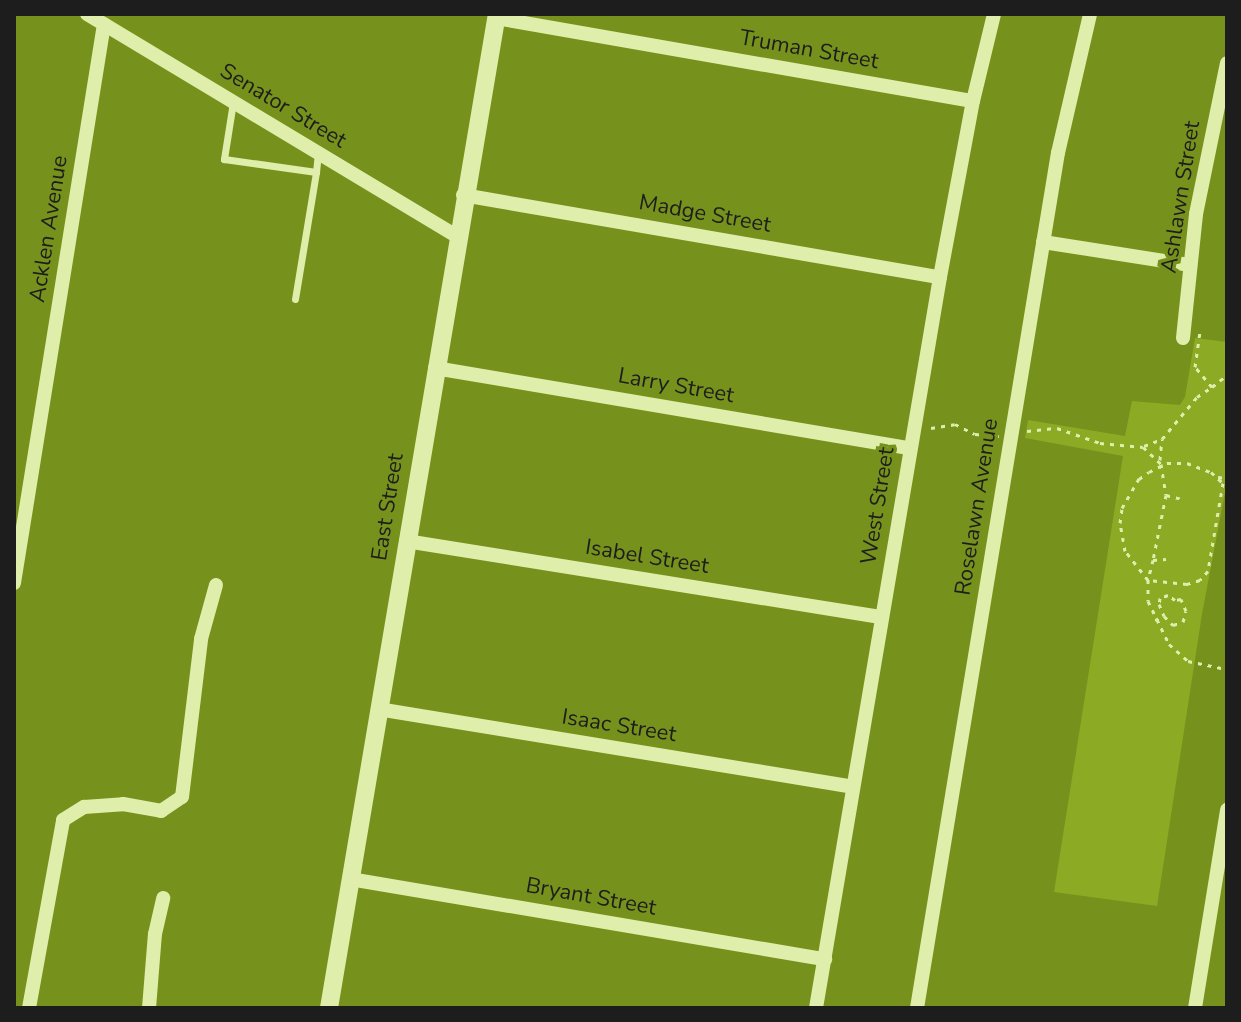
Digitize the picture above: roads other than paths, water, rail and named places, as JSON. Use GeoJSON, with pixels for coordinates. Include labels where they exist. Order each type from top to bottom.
{"type":"FeatureCollection","features":[{"type":"Feature","properties":{"kind":"street","name":"Senator Street"},"geometry":{"type":"LineString","coordinates":[[87,14],[457,236]]}},
{"type":"Feature","properties":{"kind":"street","name":"West Street"},"geometry":{"type":"LineString","coordinates":[[816,1008],[940,277],[973,101],[994,14]]}},
{"type":"Feature","properties":{"kind":"street","name":"Roselawn Avenue"},"geometry":{"type":"LineString","coordinates":[[917,1008],[1058,153],[1086,15]]}},
{"type":"Feature","properties":{"kind":"street","name":"Truman Street"},"geometry":{"type":"LineString","coordinates":[[496,16],[973,101]]}},
{"type":"Feature","properties":{"kind":"street","name":"East Street"},"geometry":{"type":"LineString","coordinates":[[329,1008],[463,195],[496,16]]}},
{"type":"Feature","properties":{"kind":"street","name":"Acklen Avenue"},"geometry":{"type":"LineString","coordinates":[[14,583],[104,24]]}},
{"type":"Feature","properties":{"kind":"street","name":"Ashlawn Street"},"geometry":{"type":"LineString","coordinates":[[1183,338],[1196,214],[1227,63]]}},
{"type":"Feature","properties":{"kind":"street","name":"Madge Street"},"geometry":{"type":"LineString","coordinates":[[463,195],[940,277]]}},
{"type":"Feature","properties":{"kind":"street"},"geometry":{"type":"LineString","coordinates":[[1043,242],[1190,265]]}},
{"type":"Feature","properties":{"kind":"street","name":"Larry Street"},"geometry":{"type":"LineString","coordinates":[[435,368],[910,448]]}},
{"type":"Feature","properties":{"kind":"street","name":"Isabel Street"},"geometry":{"type":"LineString","coordinates":[[406,541],[882,617]]}},
{"type":"Feature","properties":{"kind":"street"},"geometry":{"type":"LineString","coordinates":[[29,1008],[63,820],[84,807],[123,804],[161,811],[182,797],[201,639],[216,585]]}},
{"type":"Feature","properties":{"kind":"street","name":"Isaac Street"},"geometry":{"type":"LineString","coordinates":[[378,709],[853,787]]}},
{"type":"Feature","properties":{"kind":"street"},"geometry":{"type":"LineString","coordinates":[[1195,1008],[1220,894],[1227,810]]}},
{"type":"Feature","properties":{"kind":"street","name":"Bryant Street"},"geometry":{"type":"LineString","coordinates":[[350,879],[825,959]]}},
{"type":"Feature","properties":{"kind":"street"},"geometry":{"type":"LineString","coordinates":[[149,1008],[155,934],[163,898]]}},
{"type":"Feature","properties":{"kind":"lane"},"geometry":{"type":"LineString","coordinates":[[233,102],[224,159],[316,172]]}},
{"type":"Feature","properties":{"kind":"lane"},"geometry":{"type":"LineString","coordinates":[[295,299],[318,153]]}}]}
